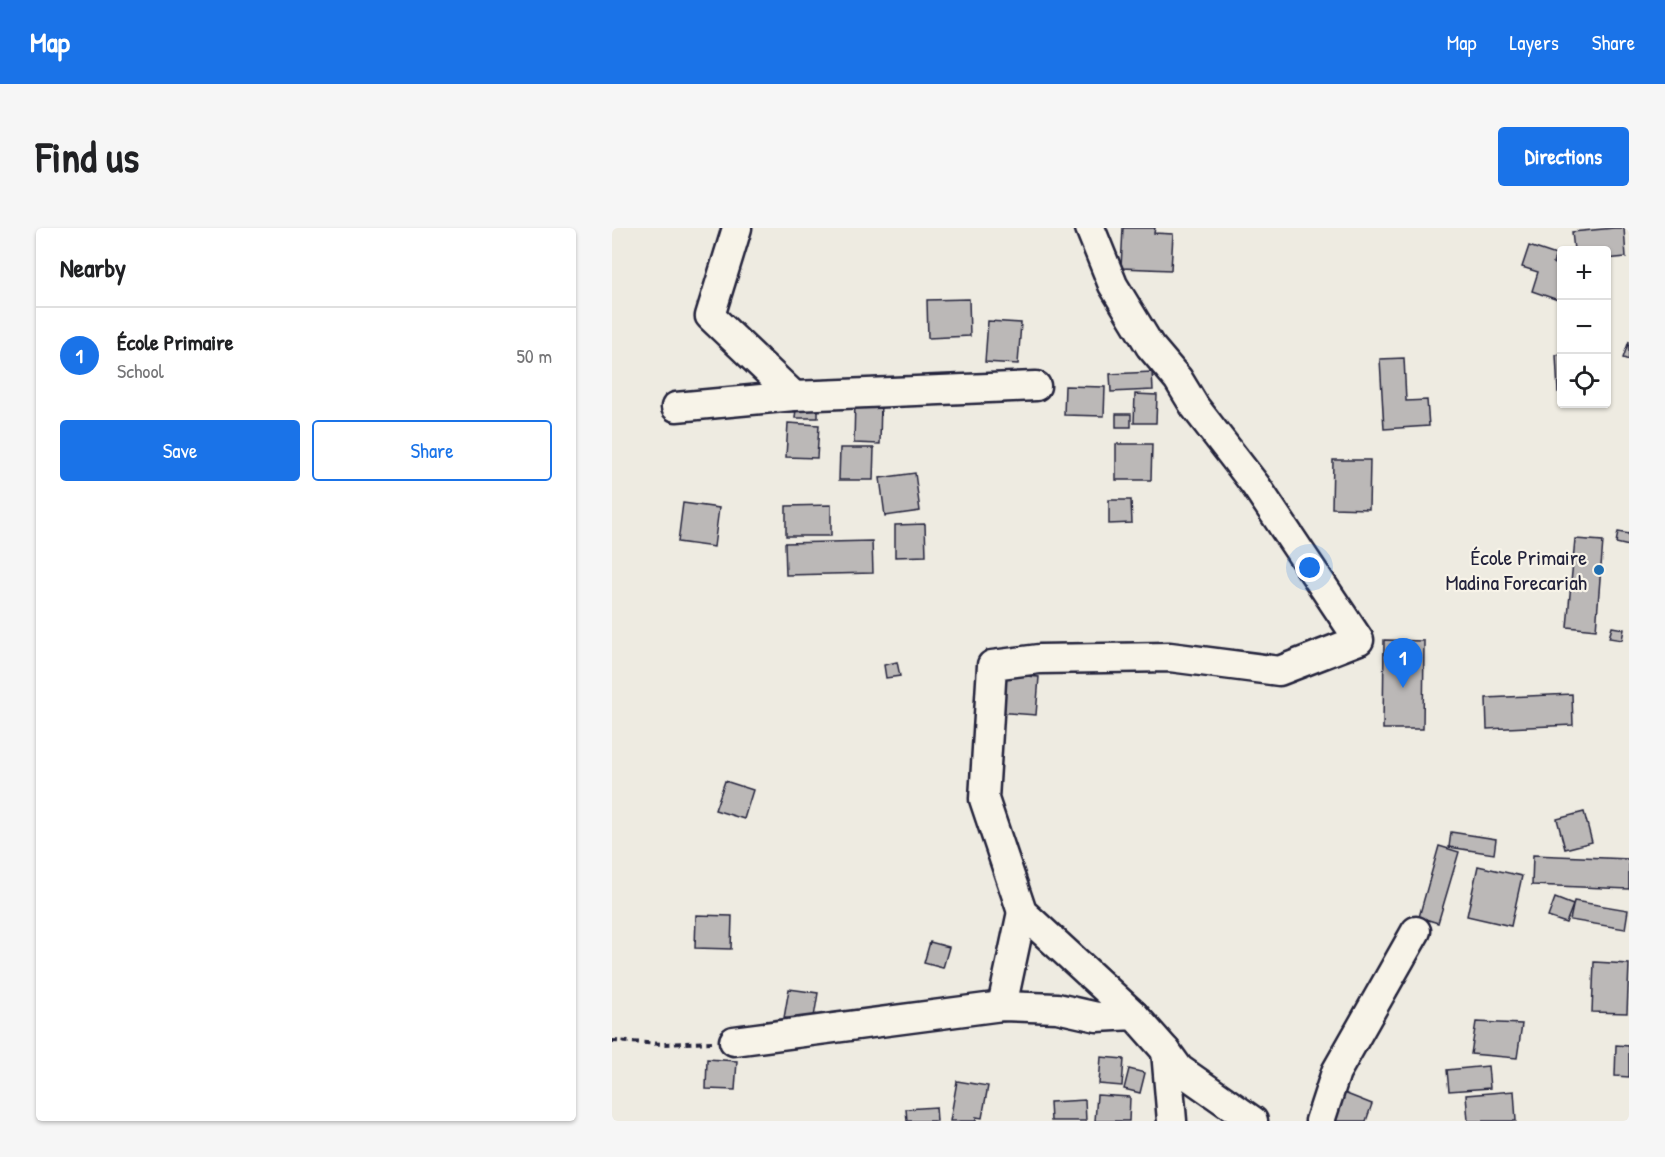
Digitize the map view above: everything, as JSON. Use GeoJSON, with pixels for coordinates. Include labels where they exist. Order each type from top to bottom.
{"type":"FeatureCollection","features":[{"type":"Feature","properties":{"kind":"street"},"geometry":{"type":"LineString","coordinates":[[737,228],[710,316],[794,396]]}},
{"type":"Feature","properties":{"kind":"street"},"geometry":{"type":"LineString","coordinates":[[1090,228],[1113,285],[1150,346],[1178,379],[1195,407],[1256,486],[1359,640],[1279,670],[1170,657],[1039,659],[992,665],[984,799],[1022,912],[1134,1015],[1179,1069],[1253,1121]]}},
{"type":"Feature","properties":{"kind":"street"},"geometry":{"type":"LineString","coordinates":[[676,407],[794,396],[1036,386]]}},
{"type":"Feature","properties":{"kind":"street"},"geometry":{"type":"LineString","coordinates":[[1002,1006],[1022,912]]}},
{"type":"Feature","properties":{"kind":"street"},"geometry":{"type":"LineString","coordinates":[[1320,1121],[1335,1072],[1416,931]]}},
{"type":"Feature","properties":{"kind":"street"},"geometry":{"type":"LineString","coordinates":[[734,1041],[1002,1006],[1057,1008],[1097,1017],[1134,1015]]}},
{"type":"Feature","properties":{"kind":"street"},"geometry":{"type":"LineString","coordinates":[[1166,1051],[1172,1121]]}},
{"type":"Feature","properties":{"kind":"path"},"geometry":{"type":"LineString","coordinates":[[612,1041],[663,1044],[734,1041]]}},
{"type":"Feature","properties":{"kind":"building"},"geometry":{"type":"Polygon","coordinates":[[[1123,228],[1155,228],[1154,233],[1173,234],[1171,270],[1121,268],[1123,228]]]}},
{"type":"Feature","properties":{"kind":"building"},"geometry":{"type":"Polygon","coordinates":[[[1624,228],[1626,257],[1611,258],[1611,246],[1574,246],[1572,232],[1624,228]]]}},
{"type":"Feature","properties":{"kind":"building"},"geometry":{"type":"Polygon","coordinates":[[[1529,246],[1556,255],[1553,263],[1557,264],[1557,300],[1532,291],[1538,272],[1522,267],[1529,246]]]}},
{"type":"Feature","properties":{"kind":"building"},"geometry":{"type":"Polygon","coordinates":[[[969,299],[970,336],[928,338],[927,300],[969,299]]]}},
{"type":"Feature","properties":{"kind":"building"},"geometry":{"type":"Polygon","coordinates":[[[988,321],[1021,323],[1018,364],[985,362],[988,321]]]}},
{"type":"Feature","properties":{"kind":"building"},"geometry":{"type":"Polygon","coordinates":[[[1629,341],[1629,360],[1623,358],[1629,341]]]}},
{"type":"Feature","properties":{"kind":"building"},"geometry":{"type":"Polygon","coordinates":[[[1404,358],[1406,401],[1427,400],[1429,426],[1384,429],[1380,359],[1404,358]]]}},
{"type":"Feature","properties":{"kind":"building"},"geometry":{"type":"Polygon","coordinates":[[[1152,372],[1153,390],[1111,392],[1110,374],[1152,372]]]}},
{"type":"Feature","properties":{"kind":"building"},"geometry":{"type":"Polygon","coordinates":[[[1065,386],[1105,387],[1104,416],[1064,415],[1065,386]]]}},
{"type":"Feature","properties":{"kind":"building"},"geometry":{"type":"Polygon","coordinates":[[[1135,394],[1157,395],[1156,423],[1134,423],[1135,394]]]}},
{"type":"Feature","properties":{"kind":"building"},"geometry":{"type":"Polygon","coordinates":[[[855,399],[881,400],[880,444],[854,443],[855,399]]]}},
{"type":"Feature","properties":{"kind":"building"},"geometry":{"type":"Polygon","coordinates":[[[796,409],[818,409],[818,418],[795,418],[796,409]]]}},
{"type":"Feature","properties":{"kind":"building"},"geometry":{"type":"Polygon","coordinates":[[[1116,414],[1131,414],[1131,427],[1116,427],[1116,414]]]}},
{"type":"Feature","properties":{"kind":"building"},"geometry":{"type":"Polygon","coordinates":[[[788,423],[819,425],[817,458],[786,457],[788,423]]]}},
{"type":"Feature","properties":{"kind":"building"},"geometry":{"type":"Polygon","coordinates":[[[1116,444],[1152,444],[1151,480],[1116,480],[1116,444]]]}},
{"type":"Feature","properties":{"kind":"building"},"geometry":{"type":"Polygon","coordinates":[[[840,448],[874,448],[873,480],[839,480],[840,448]]]}},
{"type":"Feature","properties":{"kind":"building"},"geometry":{"type":"Polygon","coordinates":[[[1333,460],[1370,460],[1369,509],[1332,508],[1333,460]]]}},
{"type":"Feature","properties":{"kind":"building"},"geometry":{"type":"Polygon","coordinates":[[[915,473],[920,511],[885,516],[880,478],[915,473]]]}},
{"type":"Feature","properties":{"kind":"building"},"geometry":{"type":"Polygon","coordinates":[[[1109,500],[1131,500],[1132,523],[1109,524],[1109,500]]]}},
{"type":"Feature","properties":{"kind":"building"},"geometry":{"type":"Polygon","coordinates":[[[683,503],[719,508],[714,547],[678,542],[683,503]]]}},
{"type":"Feature","properties":{"kind":"building"},"geometry":{"type":"Polygon","coordinates":[[[831,505],[831,536],[786,536],[786,506],[831,505]]]}},
{"type":"Feature","properties":{"kind":"building"},"geometry":{"type":"Polygon","coordinates":[[[925,524],[926,556],[895,557],[895,525],[925,524]]]}},
{"type":"Feature","properties":{"kind":"building"},"geometry":{"type":"Polygon","coordinates":[[[1618,532],[1629,534],[1629,546],[1616,543],[1618,532]]]}},
{"type":"Feature","properties":{"kind":"building"},"geometry":{"type":"Polygon","coordinates":[[[1575,539],[1603,541],[1596,630],[1567,627],[1575,539]]]}},
{"type":"Feature","properties":{"kind":"building"},"geometry":{"type":"Polygon","coordinates":[[[872,541],[873,573],[786,575],[785,543],[872,541]]]}},
{"type":"Feature","properties":{"kind":"building"},"geometry":{"type":"Polygon","coordinates":[[[1612,627],[1624,629],[1622,640],[1609,638],[1612,627]]]}},
{"type":"Feature","properties":{"kind":"building"},"geometry":{"type":"Polygon","coordinates":[[[1384,640],[1424,641],[1423,729],[1383,729],[1384,640]]]}},
{"type":"Feature","properties":{"kind":"building"},"geometry":{"type":"Polygon","coordinates":[[[897,662],[900,676],[886,678],[884,665],[897,662]]]}},
{"type":"Feature","properties":{"kind":"building"},"geometry":{"type":"Polygon","coordinates":[[[999,674],[1039,677],[1036,715],[997,712],[999,674]]]}},
{"type":"Feature","properties":{"kind":"building"},"geometry":{"type":"Polygon","coordinates":[[[1572,694],[1573,725],[1487,729],[1486,698],[1572,694]]]}},
{"type":"Feature","properties":{"kind":"building"},"geometry":{"type":"Polygon","coordinates":[[[725,781],[753,790],[744,819],[715,810],[725,781]]]}},
{"type":"Feature","properties":{"kind":"building"},"geometry":{"type":"Polygon","coordinates":[[[1584,812],[1592,842],[1565,849],[1557,819],[1584,812]]]}},
{"type":"Feature","properties":{"kind":"building"},"geometry":{"type":"Polygon","coordinates":[[[1451,832],[1496,839],[1494,854],[1449,847],[1451,832]]]}},
{"type":"Feature","properties":{"kind":"building"},"geometry":{"type":"Polygon","coordinates":[[[1439,846],[1459,852],[1438,923],[1419,917],[1439,846]]]}},
{"type":"Feature","properties":{"kind":"building"},"geometry":{"type":"Polygon","coordinates":[[[1533,855],[1629,859],[1629,889],[1532,885],[1533,855]]]}},
{"type":"Feature","properties":{"kind":"building"},"geometry":{"type":"Polygon","coordinates":[[[1478,866],[1522,876],[1511,926],[1467,916],[1478,866]]]}},
{"type":"Feature","properties":{"kind":"building"},"geometry":{"type":"Polygon","coordinates":[[[1555,898],[1573,905],[1566,923],[1548,917],[1555,898]]]}},
{"type":"Feature","properties":{"kind":"building"},"geometry":{"type":"Polygon","coordinates":[[[1574,901],[1628,910],[1625,929],[1570,920],[1574,901]]]}},
{"type":"Feature","properties":{"kind":"building"},"geometry":{"type":"Polygon","coordinates":[[[696,915],[732,916],[731,949],[695,948],[696,915]]]}},
{"type":"Feature","properties":{"kind":"building"},"geometry":{"type":"Polygon","coordinates":[[[930,942],[949,947],[943,968],[924,963],[930,942]]]}},
{"type":"Feature","properties":{"kind":"building"},"geometry":{"type":"Polygon","coordinates":[[[1594,962],[1629,964],[1627,1013],[1592,1012],[1594,962]]]}},
{"type":"Feature","properties":{"kind":"building"},"geometry":{"type":"Polygon","coordinates":[[[789,989],[818,993],[813,1023],[784,1018],[789,989]]]}},
{"type":"Feature","properties":{"kind":"building"},"geometry":{"type":"Polygon","coordinates":[[[1476,1022],[1522,1024],[1517,1058],[1471,1054],[1476,1022]]]}},
{"type":"Feature","properties":{"kind":"building"},"geometry":{"type":"Polygon","coordinates":[[[1616,1045],[1629,1046],[1629,1077],[1615,1076],[1616,1045]]]}},
{"type":"Feature","properties":{"kind":"building"},"geometry":{"type":"Polygon","coordinates":[[[1101,1057],[1124,1059],[1122,1086],[1099,1084],[1101,1057]]]}},
{"type":"Feature","properties":{"kind":"building"},"geometry":{"type":"Polygon","coordinates":[[[707,1059],[737,1061],[735,1090],[706,1089],[707,1059]]]}},
{"type":"Feature","properties":{"kind":"building"},"geometry":{"type":"Polygon","coordinates":[[[1488,1066],[1490,1088],[1449,1091],[1447,1070],[1488,1066]]]}},
{"type":"Feature","properties":{"kind":"building"},"geometry":{"type":"Polygon","coordinates":[[[1129,1069],[1145,1073],[1140,1093],[1124,1089],[1129,1069]]]}},
{"type":"Feature","properties":{"kind":"building"},"geometry":{"type":"Polygon","coordinates":[[[957,1081],[988,1086],[982,1118],[976,1117],[976,1121],[950,1121],[957,1081]]]}},
{"type":"Feature","properties":{"kind":"building"},"geometry":{"type":"Polygon","coordinates":[[[1339,1091],[1372,1104],[1366,1121],[1327,1121],[1339,1091]]]}},
{"type":"Feature","properties":{"kind":"building"},"geometry":{"type":"Polygon","coordinates":[[[1514,1091],[1516,1121],[1468,1121],[1466,1095],[1514,1091]]]}},
{"type":"Feature","properties":{"kind":"building"},"geometry":{"type":"Polygon","coordinates":[[[1097,1095],[1130,1097],[1129,1121],[1095,1121],[1097,1095]]]}},
{"type":"Feature","properties":{"kind":"building"},"geometry":{"type":"Polygon","coordinates":[[[1085,1100],[1086,1121],[1051,1121],[1050,1102],[1085,1100]]]}},
{"type":"Feature","properties":{"kind":"building"},"geometry":{"type":"Polygon","coordinates":[[[936,1107],[937,1121],[907,1121],[906,1109],[936,1107]]]}},
{"type":"Feature","properties":{"kind":"place","name":"École Primaire Madina Forecariah"},"geometry":{"type":"Point","coordinates":[1599,570]}},
{"type":"Feature","properties":{"kind":"place","name":"École Primaire"},"geometry":{"type":"Point","coordinates":[1403,688]}}]}
